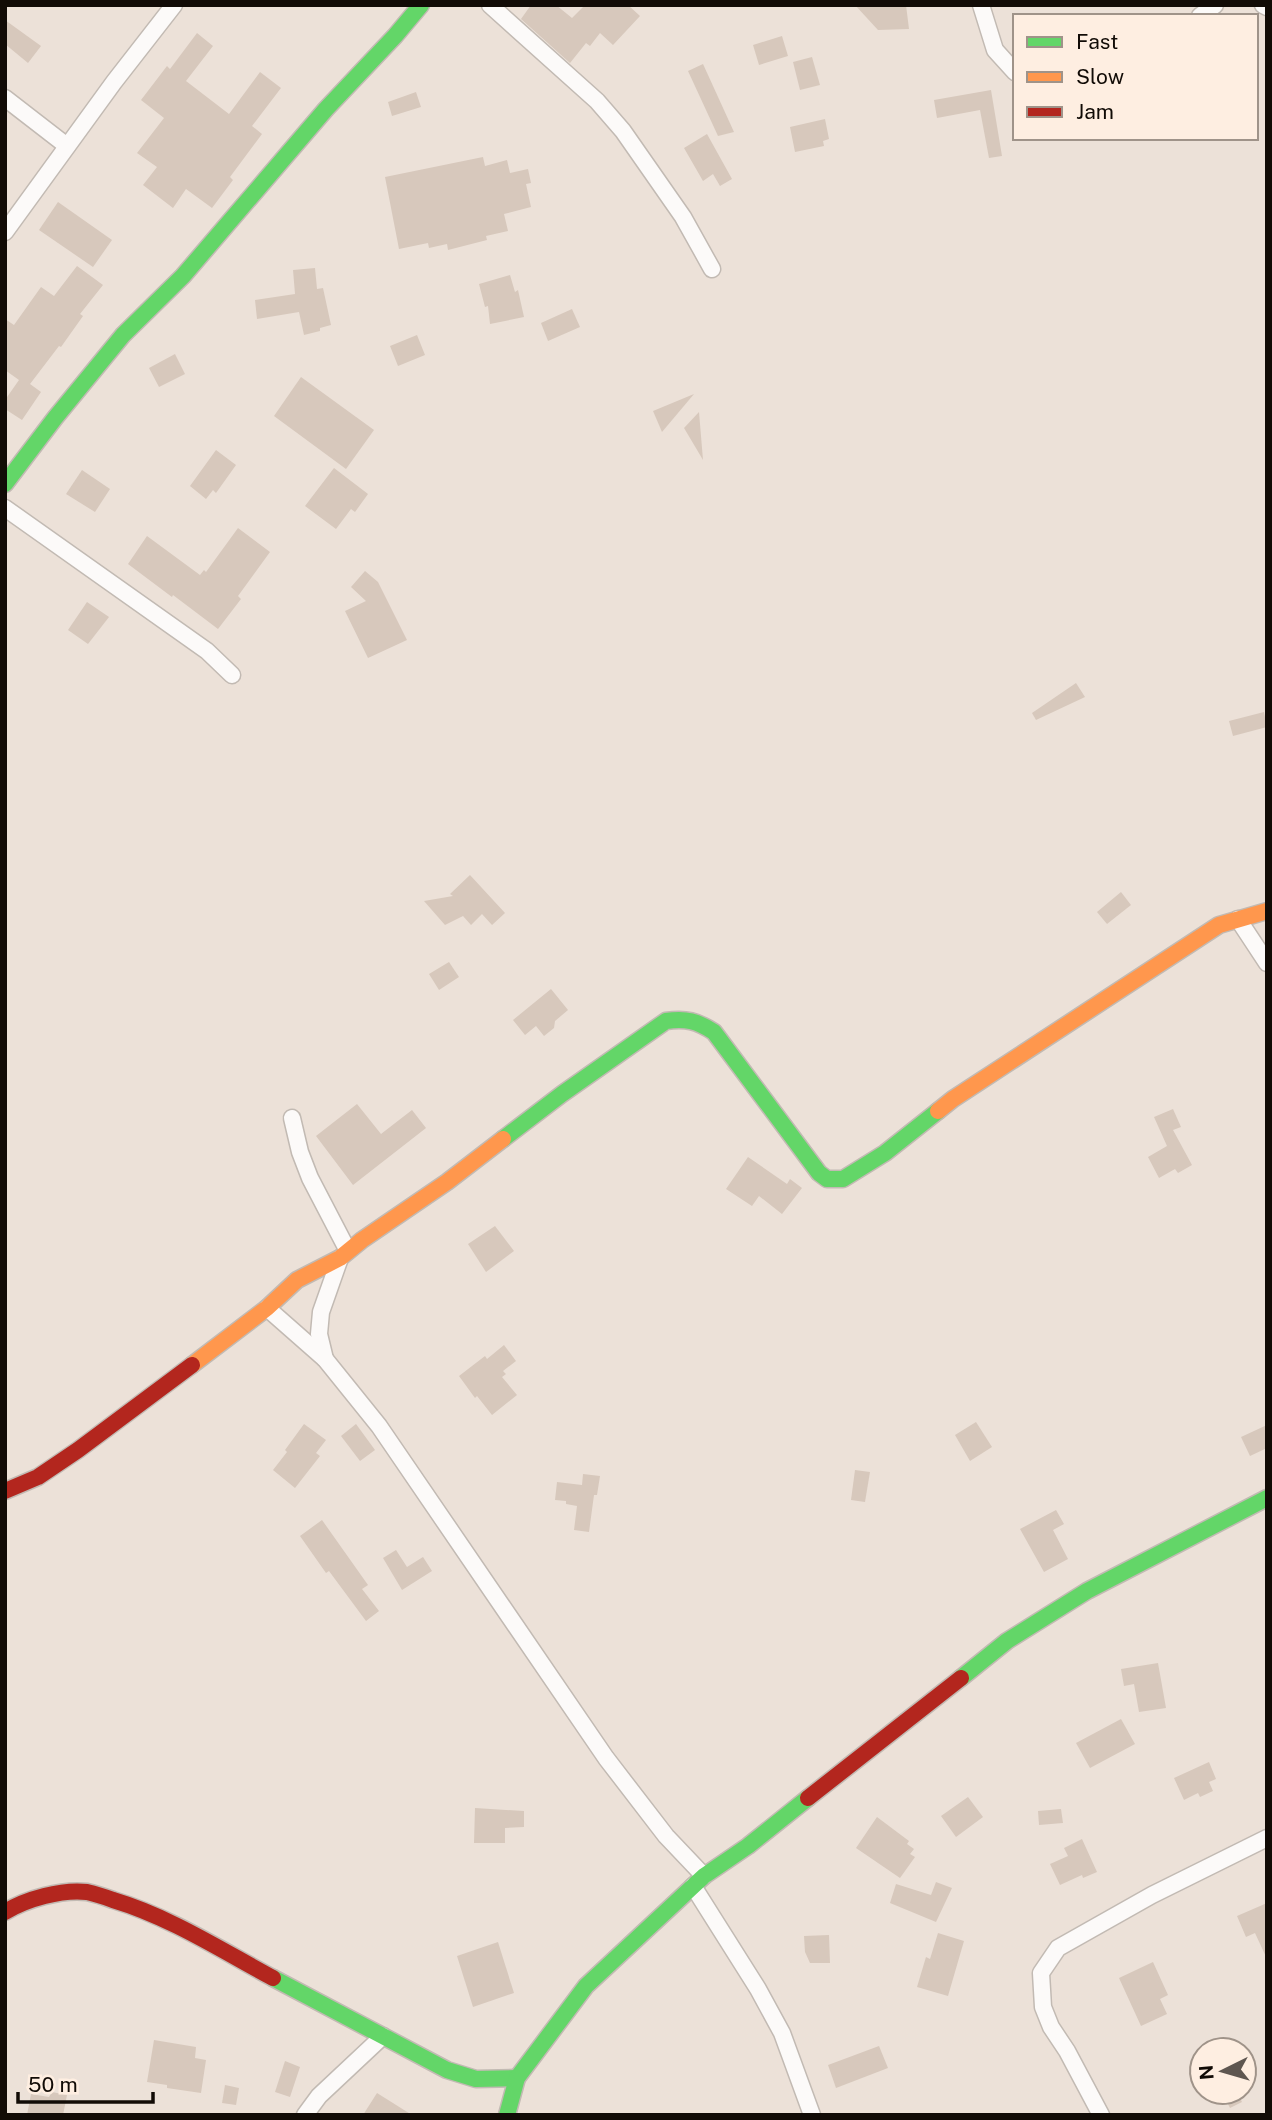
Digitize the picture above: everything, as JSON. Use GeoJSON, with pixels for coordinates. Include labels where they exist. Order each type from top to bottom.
{"type":"FeatureCollection","features":[{"type":"Feature","properties":{"kind":"street"},"geometry":{"type":"LineString","coordinates":[[5,232],[114,82],[174,5]]}},
{"type":"Feature","properties":{"kind":"street"},"geometry":{"type":"LineString","coordinates":[[5,484],[123,335],[183,276],[326,109],[421,5]]}},
{"type":"Feature","properties":{"kind":"street"},"geometry":{"type":"LineString","coordinates":[[490,5],[597,101],[623,131],[682,217],[712,269]]}},
{"type":"Feature","properties":{"kind":"street"},"geometry":{"type":"LineString","coordinates":[[981,5],[995,50],[1013,70]]}},
{"type":"Feature","properties":{"kind":"street"},"geometry":{"type":"LineString","coordinates":[[5,98],[67,146]]}},
{"type":"Feature","properties":{"kind":"street"},"geometry":{"type":"LineString","coordinates":[[5,508],[207,651],[232,675]]}},
{"type":"Feature","properties":{"kind":"street"},"geometry":{"type":"LineString","coordinates":[[5,1491],[38,1477],[78,1450],[267,1308],[298,1280],[344,1254],[447,1182],[562,1094],[666,1021],[685,1018],[697,1021],[714,1032],[819,1174],[827,1180],[843,1180],[885,1153],[953,1099],[1219,925],[1267,911]]}},
{"type":"Feature","properties":{"kind":"street"},"geometry":{"type":"LineString","coordinates":[[1238,919],[1267,963]]}},
{"type":"Feature","properties":{"kind":"street"},"geometry":{"type":"LineString","coordinates":[[292,1118],[300,1152],[344,1254],[321,1312],[319,1334],[325,1359]]}},
{"type":"Feature","properties":{"kind":"street"},"geometry":{"type":"LineString","coordinates":[[267,1308],[325,1359],[379,1426],[606,1758],[698,1881],[782,2033],[811,2115]]}},
{"type":"Feature","properties":{"kind":"street"},"geometry":{"type":"LineString","coordinates":[[507,2115],[517,2078],[586,1986],[698,1881],[748,1846],[1007,1641],[1087,1591],[1267,1498]]}},
{"type":"Feature","properties":{"kind":"street"},"geometry":{"type":"LineString","coordinates":[[1101,2115],[1051,2027],[1043,2007],[1041,1973],[1058,1948],[1152,1895],[1267,1838]]}},
{"type":"Feature","properties":{"kind":"street"},"geometry":{"type":"LineString","coordinates":[[5,1912],[21,1902],[47,1895],[86,1892],[134,1906],[166,1919],[219,1950],[447,2070],[476,2079],[517,2078]]}},
{"type":"Feature","properties":{"kind":"street"},"geometry":{"type":"LineString","coordinates":[[305,2115],[319,2096],[383,2036]]}},
{"type":"Feature","properties":{"kind":"building"},"geometry":{"type":"Polygon","coordinates":[[[531,5],[556,5],[572,18],[585,5],[628,5],[640,16],[613,45],[600,33],[590,46],[586,43],[570,63],[521,19],[531,5]]]}},
{"type":"Feature","properties":{"kind":"building"},"geometry":{"type":"Polygon","coordinates":[[[855,5],[906,5],[909,29],[878,30],[855,5]]]}},
{"type":"Feature","properties":{"kind":"building"},"geometry":{"type":"Polygon","coordinates":[[[5,20],[41,46],[28,63],[5,44],[5,20]]]}},
{"type":"Feature","properties":{"kind":"building"},"geometry":{"type":"Polygon","coordinates":[[[197,33],[213,46],[186,81],[229,114],[260,72],[281,88],[252,126],[262,134],[230,177],[233,180],[212,208],[186,189],[173,208],[143,185],[157,167],[137,153],[164,118],[141,100],[167,66],[170,69],[197,33]]]}},
{"type":"Feature","properties":{"kind":"building"},"geometry":{"type":"Polygon","coordinates":[[[782,36],[788,56],[759,65],[753,45],[782,36]]]}},
{"type":"Feature","properties":{"kind":"building"},"geometry":{"type":"Polygon","coordinates":[[[812,57],[820,85],[800,90],[793,62],[812,57]]]}},
{"type":"Feature","properties":{"kind":"building"},"geometry":{"type":"Polygon","coordinates":[[[703,64],[734,132],[718,136],[688,71],[703,64]]]}},
{"type":"Feature","properties":{"kind":"building"},"geometry":{"type":"Polygon","coordinates":[[[991,90],[1002,156],[989,158],[980,110],[937,118],[934,100],[991,90]]]}},
{"type":"Feature","properties":{"kind":"building"},"geometry":{"type":"Polygon","coordinates":[[[416,92],[421,107],[392,116],[388,102],[416,92]]]}},
{"type":"Feature","properties":{"kind":"building"},"geometry":{"type":"Polygon","coordinates":[[[825,119],[829,139],[823,141],[824,146],[795,152],[790,127],[825,119]]]}},
{"type":"Feature","properties":{"kind":"building"},"geometry":{"type":"Polygon","coordinates":[[[707,134],[732,179],[720,186],[713,174],[703,181],[684,148],[707,134]]]}},
{"type":"Feature","properties":{"kind":"building"},"geometry":{"type":"Polygon","coordinates":[[[483,157],[485,166],[507,160],[510,173],[528,169],[531,183],[526,184],[531,207],[504,214],[508,231],[486,236],[487,240],[448,250],[447,244],[429,248],[428,243],[399,249],[385,177],[483,157]]]}},
{"type":"Feature","properties":{"kind":"building"},"geometry":{"type":"Polygon","coordinates":[[[58,202],[112,240],[93,267],[39,230],[58,202]]]}},
{"type":"Feature","properties":{"kind":"building"},"geometry":{"type":"Polygon","coordinates":[[[77,266],[103,285],[80,314],[83,316],[61,347],[59,346],[30,384],[41,392],[22,420],[5,409],[5,400],[19,380],[5,370],[5,319],[14,325],[41,287],[54,296],[77,266]]]}},
{"type":"Feature","properties":{"kind":"building"},"geometry":{"type":"Polygon","coordinates":[[[315,268],[317,289],[323,288],[331,325],[304,335],[299,312],[257,319],[255,300],[295,294],[293,270],[315,268]]]}},
{"type":"Feature","properties":{"kind":"building"},"geometry":{"type":"Polygon","coordinates":[[[510,275],[515,292],[518,290],[524,317],[490,324],[488,306],[485,307],[479,284],[510,275]]]}},
{"type":"Feature","properties":{"kind":"building"},"geometry":{"type":"Polygon","coordinates":[[[572,309],[580,327],[548,341],[541,323],[572,309]]]}},
{"type":"Feature","properties":{"kind":"building"},"geometry":{"type":"Polygon","coordinates":[[[417,335],[425,355],[398,366],[390,346],[417,335]]]}},
{"type":"Feature","properties":{"kind":"building"},"geometry":{"type":"Polygon","coordinates":[[[175,354],[185,374],[159,387],[149,368],[175,354]]]}},
{"type":"Feature","properties":{"kind":"building"},"geometry":{"type":"Polygon","coordinates":[[[301,377],[374,430],[346,469],[274,416],[301,377]]]}},
{"type":"Feature","properties":{"kind":"building"},"geometry":{"type":"Polygon","coordinates":[[[694,394],[662,432],[653,411],[694,394]]]}},
{"type":"Feature","properties":{"kind":"building"},"geometry":{"type":"Polygon","coordinates":[[[699,412],[703,460],[684,428],[699,412]]]}},
{"type":"Feature","properties":{"kind":"building"},"geometry":{"type":"Polygon","coordinates":[[[216,450],[236,465],[216,493],[213,490],[206,499],[190,486],[216,450]]]}},
{"type":"Feature","properties":{"kind":"building"},"geometry":{"type":"Polygon","coordinates":[[[334,468],[368,494],[355,512],[351,509],[336,529],[305,506],[334,468]]]}},
{"type":"Feature","properties":{"kind":"building"},"geometry":{"type":"Polygon","coordinates":[[[82,470],[110,489],[95,512],[66,494],[82,470]]]}},
{"type":"Feature","properties":{"kind":"building"},"geometry":{"type":"Polygon","coordinates":[[[238,528],[270,552],[238,596],[241,599],[218,629],[128,564],[147,536],[200,575],[204,570],[206,572],[238,528]]]}},
{"type":"Feature","properties":{"kind":"building"},"geometry":{"type":"Polygon","coordinates":[[[365,571],[378,582],[407,640],[368,658],[345,611],[366,601],[351,587],[365,571]]]}},
{"type":"Feature","properties":{"kind":"building"},"geometry":{"type":"Polygon","coordinates":[[[87,602],[109,617],[88,644],[68,630],[87,602]]]}},
{"type":"Feature","properties":{"kind":"building"},"geometry":{"type":"Polygon","coordinates":[[[1076,683],[1085,697],[1036,720],[1032,713],[1076,683]]]}},
{"type":"Feature","properties":{"kind":"building"},"geometry":{"type":"Polygon","coordinates":[[[1264,712],[1267,727],[1233,736],[1229,721],[1264,712]]]}},
{"type":"Feature","properties":{"kind":"building"},"geometry":{"type":"Polygon","coordinates":[[[470,875],[505,913],[492,925],[482,914],[471,925],[463,916],[445,925],[424,901],[453,896],[450,894],[470,875]]]}},
{"type":"Feature","properties":{"kind":"building"},"geometry":{"type":"Polygon","coordinates":[[[1121,892],[1131,905],[1107,924],[1097,912],[1121,892]]]}},
{"type":"Feature","properties":{"kind":"building"},"geometry":{"type":"Polygon","coordinates":[[[449,962],[459,977],[439,990],[429,974],[449,962]]]}},
{"type":"Feature","properties":{"kind":"building"},"geometry":{"type":"Polygon","coordinates":[[[551,989],[568,1010],[544,1036],[536,1026],[525,1035],[513,1020],[551,989]]]}},
{"type":"Feature","properties":{"kind":"building"},"geometry":{"type":"Polygon","coordinates":[[[357,1104],[381,1134],[412,1110],[426,1128],[353,1185],[316,1136],[357,1104]]]}},
{"type":"Feature","properties":{"kind":"building"},"geometry":{"type":"Polygon","coordinates":[[[1173,1109],[1181,1127],[1173,1130],[1192,1165],[1178,1173],[1175,1169],[1159,1178],[1148,1157],[1167,1146],[1154,1117],[1173,1109]]]}},
{"type":"Feature","properties":{"kind":"building"},"geometry":{"type":"Polygon","coordinates":[[[748,1157],[787,1184],[790,1179],[802,1188],[782,1214],[759,1196],[752,1206],[726,1189],[748,1157]]]}},
{"type":"Feature","properties":{"kind":"building"},"geometry":{"type":"Polygon","coordinates":[[[495,1226],[514,1251],[486,1272],[468,1244],[495,1226]]]}},
{"type":"Feature","properties":{"kind":"building"},"geometry":{"type":"Polygon","coordinates":[[[504,1345],[516,1361],[503,1371],[506,1374],[502,1377],[517,1395],[492,1415],[459,1376],[504,1345]]]}},
{"type":"Feature","properties":{"kind":"building"},"geometry":{"type":"Polygon","coordinates":[[[976,1422],[992,1447],[970,1461],[955,1435],[976,1422]]]}},
{"type":"Feature","properties":{"kind":"building"},"geometry":{"type":"Polygon","coordinates":[[[304,1424],[326,1440],[316,1453],[320,1456],[295,1488],[273,1470],[304,1424]]]}},
{"type":"Feature","properties":{"kind":"building"},"geometry":{"type":"Polygon","coordinates":[[[356,1424],[375,1450],[360,1461],[341,1436],[356,1424]]]}},
{"type":"Feature","properties":{"kind":"building"},"geometry":{"type":"Polygon","coordinates":[[[1267,1425],[1267,1448],[1250,1456],[1241,1437],[1267,1425]]]}},
{"type":"Feature","properties":{"kind":"building"},"geometry":{"type":"Polygon","coordinates":[[[855,1470],[870,1472],[865,1502],[851,1500],[855,1470]]]}},
{"type":"Feature","properties":{"kind":"building"},"geometry":{"type":"Polygon","coordinates":[[[583,1474],[600,1476],[597,1495],[594,1495],[589,1532],[574,1530],[577,1506],[555,1500],[557,1482],[582,1485],[583,1474]]]}},
{"type":"Feature","properties":{"kind":"building"},"geometry":{"type":"Polygon","coordinates":[[[1056,1510],[1064,1524],[1053,1530],[1068,1559],[1044,1572],[1020,1529],[1056,1510]]]}},
{"type":"Feature","properties":{"kind":"building"},"geometry":{"type":"Polygon","coordinates":[[[322,1520],[368,1585],[362,1589],[379,1611],[366,1621],[329,1571],[326,1573],[300,1536],[322,1520]]]}},
{"type":"Feature","properties":{"kind":"building"},"geometry":{"type":"Polygon","coordinates":[[[396,1550],[407,1567],[423,1557],[432,1571],[402,1590],[383,1558],[396,1550]]]}},
{"type":"Feature","properties":{"kind":"building"},"geometry":{"type":"Polygon","coordinates":[[[1158,1663],[1166,1708],[1139,1712],[1134,1684],[1124,1686],[1121,1669],[1158,1663]]]}},
{"type":"Feature","properties":{"kind":"building"},"geometry":{"type":"Polygon","coordinates":[[[1121,1719],[1135,1744],[1090,1768],[1076,1743],[1121,1719]]]}},
{"type":"Feature","properties":{"kind":"building"},"geometry":{"type":"Polygon","coordinates":[[[1209,1762],[1216,1779],[1209,1782],[1213,1791],[1200,1797],[1198,1793],[1184,1800],[1174,1778],[1209,1762]]]}},
{"type":"Feature","properties":{"kind":"building"},"geometry":{"type":"Polygon","coordinates":[[[968,1797],[983,1817],[956,1837],[941,1816],[968,1797]]]}},
{"type":"Feature","properties":{"kind":"building"},"geometry":{"type":"Polygon","coordinates":[[[475,1808],[524,1811],[524,1827],[505,1828],[505,1843],[474,1843],[475,1808]]]}},
{"type":"Feature","properties":{"kind":"building"},"geometry":{"type":"Polygon","coordinates":[[[1061,1809],[1063,1823],[1039,1825],[1038,1811],[1061,1809]]]}},
{"type":"Feature","properties":{"kind":"building"},"geometry":{"type":"Polygon","coordinates":[[[877,1817],[909,1841],[907,1844],[914,1849],[910,1854],[915,1857],[900,1878],[856,1848],[877,1817]]]}},
{"type":"Feature","properties":{"kind":"building"},"geometry":{"type":"Polygon","coordinates":[[[1082,1839],[1097,1872],[1083,1878],[1082,1875],[1060,1885],[1050,1864],[1068,1856],[1064,1848],[1082,1839]]]}},
{"type":"Feature","properties":{"kind":"building"},"geometry":{"type":"Polygon","coordinates":[[[936,1882],[952,1888],[936,1922],[890,1903],[896,1884],[931,1895],[936,1882]]]}},
{"type":"Feature","properties":{"kind":"building"},"geometry":{"type":"Polygon","coordinates":[[[1267,1903],[1267,1959],[1255,1933],[1246,1937],[1237,1916],[1267,1903]]]}},
{"type":"Feature","properties":{"kind":"building"},"geometry":{"type":"Polygon","coordinates":[[[938,1933],[964,1941],[948,1996],[917,1987],[926,1957],[930,1959],[938,1933]]]}},
{"type":"Feature","properties":{"kind":"building"},"geometry":{"type":"Polygon","coordinates":[[[829,1935],[830,1963],[810,1963],[805,1952],[804,1936],[829,1935]]]}},
{"type":"Feature","properties":{"kind":"building"},"geometry":{"type":"Polygon","coordinates":[[[498,1942],[514,1993],[473,2007],[457,1956],[498,1942]]]}},
{"type":"Feature","properties":{"kind":"building"},"geometry":{"type":"Polygon","coordinates":[[[1153,1962],[1168,1995],[1160,1999],[1167,2014],[1141,2026],[1119,1978],[1153,1962]]]}},
{"type":"Feature","properties":{"kind":"building"},"geometry":{"type":"Polygon","coordinates":[[[154,2040],[196,2047],[195,2058],[206,2060],[201,2093],[147,2082],[154,2040]]]}},
{"type":"Feature","properties":{"kind":"building"},"geometry":{"type":"Polygon","coordinates":[[[879,2046],[888,2068],[836,2088],[828,2065],[879,2046]]]}},
{"type":"Feature","properties":{"kind":"building"},"geometry":{"type":"Polygon","coordinates":[[[285,2061],[300,2067],[290,2097],[275,2092],[285,2061]]]}},
{"type":"Feature","properties":{"kind":"building"},"geometry":{"type":"Polygon","coordinates":[[[225,2085],[239,2088],[236,2105],[222,2103],[225,2085]]]}},
{"type":"Feature","properties":{"kind":"building"},"geometry":{"type":"Polygon","coordinates":[[[52,2092],[67,2095],[63,2115],[27,2115],[31,2094],[49,2097],[52,2092]]]}},
{"type":"Feature","properties":{"kind":"building"},"geometry":{"type":"Polygon","coordinates":[[[377,2093],[412,2115],[363,2115],[377,2093]]]}},
{"type":"Feature","properties":{"kind":"traffic: fast"},"geometry":{"type":"LineString","coordinates":[[5,484],[123,335],[183,276],[326,109],[421,5]]}},
{"type":"Feature","properties":{"kind":"traffic: fast"},"geometry":{"type":"LineString","coordinates":[[503,1139],[666,1021],[673,1020],[691,1021],[714,1032],[819,1173],[827,1179],[843,1179],[885,1153],[938,1111]]}},
{"type":"Feature","properties":{"kind":"traffic: fast"},"geometry":{"type":"LineString","coordinates":[[961,1678],[1007,1641],[1087,1591],[1267,1498]]}},
{"type":"Feature","properties":{"kind":"traffic: fast"},"geometry":{"type":"LineString","coordinates":[[507,2115],[517,2078],[586,1986],[704,1876],[748,1846],[808,1798]]}},
{"type":"Feature","properties":{"kind":"traffic: fast"},"geometry":{"type":"LineString","coordinates":[[273,1978],[447,2070],[476,2079],[517,2078]]}},
{"type":"Feature","properties":{"kind":"traffic: slow"},"geometry":{"type":"LineString","coordinates":[[938,1111],[1219,925],[1267,911]]}},
{"type":"Feature","properties":{"kind":"traffic: slow"},"geometry":{"type":"LineString","coordinates":[[192,1365],[267,1308],[297,1280],[340,1258],[503,1139]]}},
{"type":"Feature","properties":{"kind":"traffic: jam"},"geometry":{"type":"LineString","coordinates":[[5,1491],[38,1477],[192,1365]]}},
{"type":"Feature","properties":{"kind":"traffic: jam"},"geometry":{"type":"LineString","coordinates":[[808,1798],[961,1678]]}},
{"type":"Feature","properties":{"kind":"traffic: jam"},"geometry":{"type":"LineString","coordinates":[[5,1912],[44,1896],[77,1891],[90,1893],[155,1915],[273,1978]]}}]}
